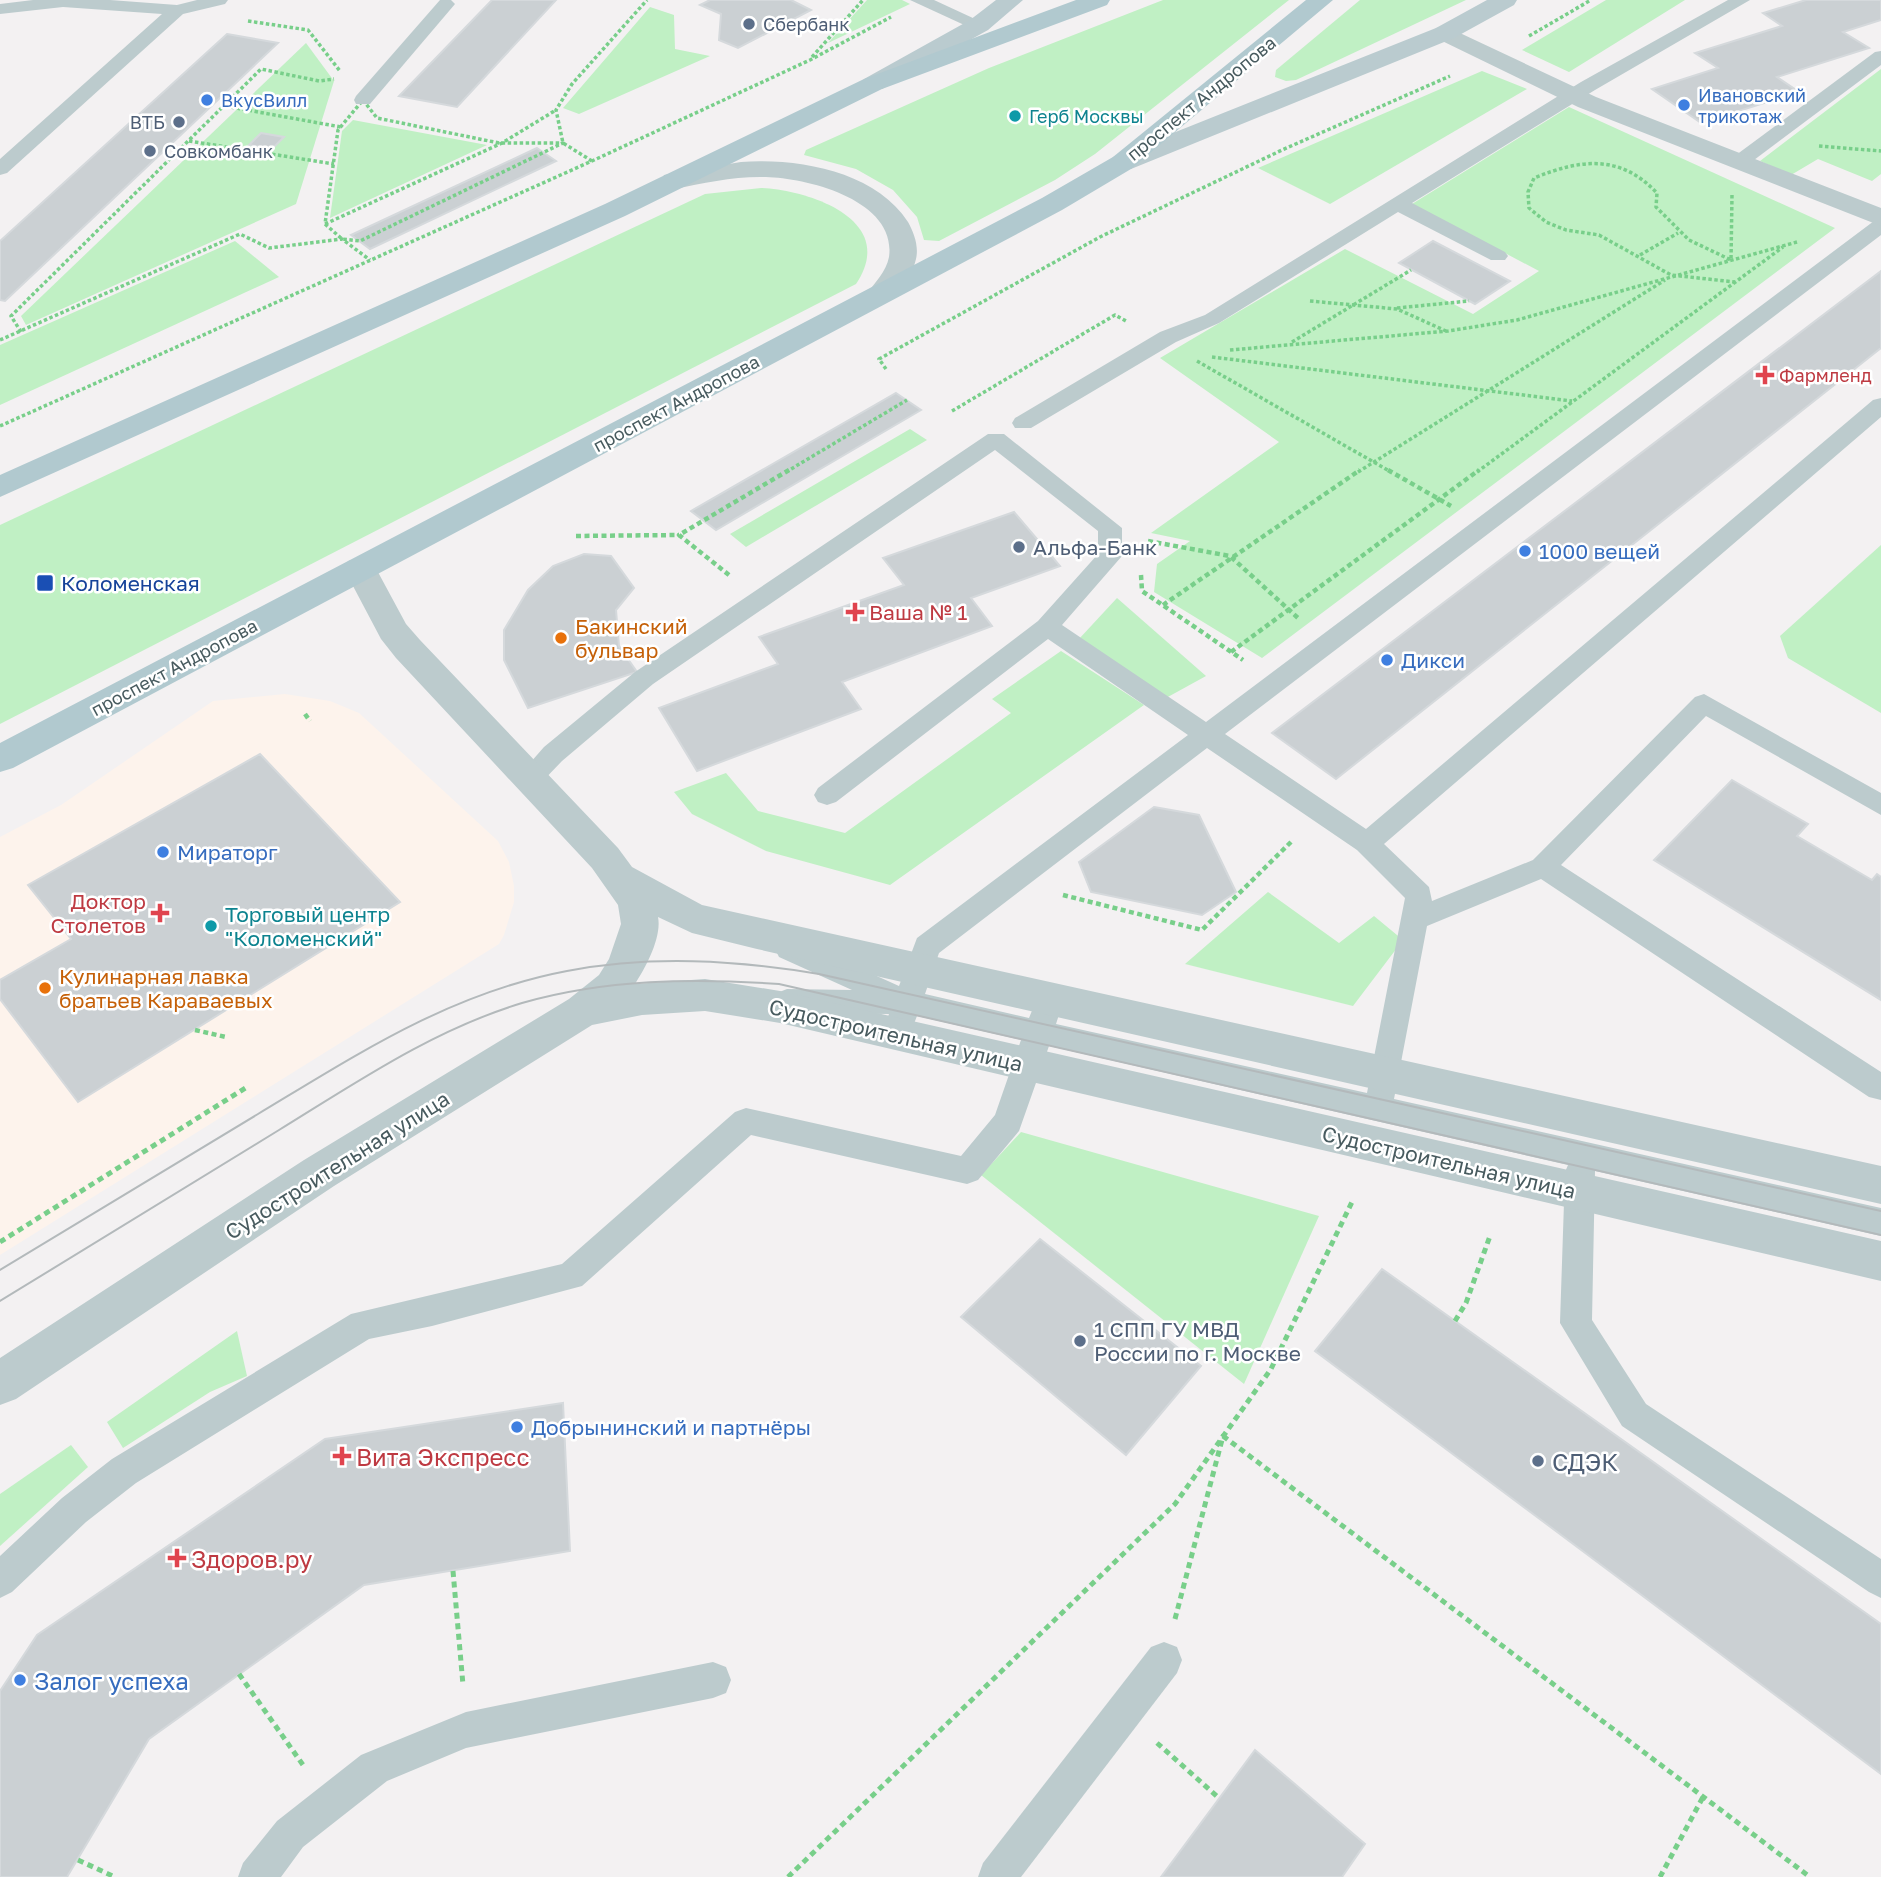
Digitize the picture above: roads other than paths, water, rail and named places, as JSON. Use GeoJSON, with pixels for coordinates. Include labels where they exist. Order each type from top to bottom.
{"type":"FeatureCollection","features":[{"type":"Feature","properties":{"kind":"main road"},"geometry":{"type":"LineString","coordinates":[[0,488],[674,181],[873,84],[979,25],[1011,0]]}},
{"type":"Feature","properties":{"kind":"main road"},"geometry":{"type":"LineString","coordinates":[[873,84],[1098,0]]}},
{"type":"Feature","properties":{"kind":"main road","name":"проспект Андропова"},"geometry":{"type":"LineString","coordinates":[[0,758],[881,294],[1122,163],[1321,0]]}},
{"type":"Feature","properties":{"kind":"main road"},"geometry":{"type":"LineString","coordinates":[[1122,163],[1446,33],[1505,0]]}},
{"type":"Feature","properties":{"kind":"street"},"geometry":{"type":"LineString","coordinates":[[1446,33],[1574,95],[1881,218]]}},
{"type":"Feature","properties":{"kind":"street"},"geometry":{"type":"LineString","coordinates":[[674,181],[726,170],[774,169],[822,178],[856,191],[882,209],[901,237],[903,255],[897,274],[881,294]]}},
{"type":"Feature","properties":{"kind":"street"},"geometry":{"type":"LineString","coordinates":[[360,569],[393,631],[529,779],[567,815],[621,878],[636,901],[640,925],[621,975],[583,1011]]}},
{"type":"Feature","properties":{"kind":"street","name":"Судостроительная улица"},"geometry":{"type":"LineString","coordinates":[[621,878],[692,918],[757,934],[907,1002],[1581,1156],[1881,1261]]}},
{"type":"Feature","properties":{"kind":"street","name":"Судостроительная улица"},"geometry":{"type":"LineString","coordinates":[[0,1384],[319,1173],[583,1011],[642,999],[705,995],[744,1001],[907,1002],[1581,1156],[1881,1185]]}},
{"type":"Feature","properties":{"kind":"lane"},"geometry":{"type":"LineString","coordinates":[[0,9],[64,2],[177,10],[219,0]]}},
{"type":"Feature","properties":{"kind":"lane"},"geometry":{"type":"LineString","coordinates":[[421,0],[448,2]]}},
{"type":"Feature","properties":{"kind":"lane"},"geometry":{"type":"LineString","coordinates":[[920,0],[979,25]]}},
{"type":"Feature","properties":{"kind":"lane"},"geometry":{"type":"LineString","coordinates":[[1023,423],[1161,341],[1212,319],[1574,95],[1741,0]]}},
{"type":"Feature","properties":{"kind":"lane"},"geometry":{"type":"LineString","coordinates":[[360,96],[448,2]]}},
{"type":"Feature","properties":{"kind":"lane"},"geometry":{"type":"LineString","coordinates":[[0,169],[177,10]]}},
{"type":"Feature","properties":{"kind":"lane"},"geometry":{"type":"LineString","coordinates":[[1740,162],[1881,56]]}},
{"type":"Feature","properties":{"kind":"lane"},"geometry":{"type":"LineString","coordinates":[[1400,205],[1498,256]]}},
{"type":"Feature","properties":{"kind":"lane"},"geometry":{"type":"LineString","coordinates":[[907,1002],[927,946],[1881,225]]}},
{"type":"Feature","properties":{"kind":"lane"},"geometry":{"type":"LineString","coordinates":[[1367,843],[1881,405]]}},
{"type":"Feature","properties":{"kind":"lane"},"geometry":{"type":"LineString","coordinates":[[529,779],[553,754],[645,678],[996,439],[1110,527],[1110,556],[1047,627],[827,795]]}},
{"type":"Feature","properties":{"kind":"lane"},"geometry":{"type":"LineString","coordinates":[[1047,627],[1367,843],[1419,895],[1381,1109]]}},
{"type":"Feature","properties":{"kind":"lane"},"geometry":{"type":"LineString","coordinates":[[1414,920],[1543,867],[1704,704],[1881,805]]}},
{"type":"Feature","properties":{"kind":"lane"},"geometry":{"type":"LineString","coordinates":[[1543,867],[1879,1088],[1881,1085]]}},
{"type":"Feature","properties":{"kind":"lane"},"geometry":{"type":"LineString","coordinates":[[0,1580],[74,1510],[124,1471],[362,1325],[432,1311],[571,1276],[746,1121],[967,1171],[1008,1122],[1039,1032]]}},
{"type":"Feature","properties":{"kind":"lane"},"geometry":{"type":"LineString","coordinates":[[1881,1222],[1581,1156],[1576,1323],[1634,1415],[1881,1580]]}},
{"type":"Feature","properties":{"kind":"lane"},"geometry":{"type":"LineString","coordinates":[[997,1877],[1164,1660]]}},
{"type":"Feature","properties":{"kind":"lane"},"geometry":{"type":"LineString","coordinates":[[257,1877],[290,1835],[374,1768],[466,1730],[713,1680]]}},
{"type":"Feature","properties":{"kind":"tram line"},"geometry":{"type":"LineString","coordinates":[[0,1270],[332,1069],[444,1010],[483,994],[567,971],[662,961],[756,965],[819,974],[1881,1211]]}},
{"type":"Feature","properties":{"kind":"tram line"},"geometry":{"type":"LineString","coordinates":[[0,1301],[367,1076],[457,1027],[489,1014],[553,995],[650,982],[779,984],[1881,1235]]}},
{"type":"Feature","properties":{"kind":"place","name":"Сбербанк"},"geometry":{"type":"Point","coordinates":[749,24]}},
{"type":"Feature","properties":{"kind":"place","name":"ВкусВилл"},"geometry":{"type":"Point","coordinates":[207,100]}},
{"type":"Feature","properties":{"kind":"place","name":"Ивановский трикотаж"},"geometry":{"type":"Point","coordinates":[1684,105]}},
{"type":"Feature","properties":{"kind":"place","name":"Герб Москвы"},"geometry":{"type":"Point","coordinates":[1015,116]}},
{"type":"Feature","properties":{"kind":"place","name":"ВТБ"},"geometry":{"type":"Point","coordinates":[179,122]}},
{"type":"Feature","properties":{"kind":"place","name":"Совкомбанк"},"geometry":{"type":"Point","coordinates":[150,151]}},
{"type":"Feature","properties":{"kind":"place","name":"Фармленд"},"geometry":{"type":"Point","coordinates":[1765,375]}},
{"type":"Feature","properties":{"kind":"place","name":"Альфа-Банк"},"geometry":{"type":"Point","coordinates":[1019,547]}},
{"type":"Feature","properties":{"kind":"place","name":"1000 вещей"},"geometry":{"type":"Point","coordinates":[1525,551]}},
{"type":"Feature","properties":{"kind":"place","name":"Коломенская"},"geometry":{"type":"Point","coordinates":[45,583]}},
{"type":"Feature","properties":{"kind":"place","name":"Ваша № 1"},"geometry":{"type":"Point","coordinates":[855,612]}},
{"type":"Feature","properties":{"kind":"place","name":"Бакинский бульвар"},"geometry":{"type":"Point","coordinates":[561,638]}},
{"type":"Feature","properties":{"kind":"place","name":"Дикси"},"geometry":{"type":"Point","coordinates":[1387,660]}},
{"type":"Feature","properties":{"kind":"place","name":"Мираторг"},"geometry":{"type":"Point","coordinates":[163,852]}},
{"type":"Feature","properties":{"kind":"place","name":"Доктор Столетов"},"geometry":{"type":"Point","coordinates":[160,913]}},
{"type":"Feature","properties":{"kind":"place","name":"Торговый центр \"Коломенский\""},"geometry":{"type":"Point","coordinates":[211,926]}},
{"type":"Feature","properties":{"kind":"place","name":"Кулинарная лавка братьев Караваевых"},"geometry":{"type":"Point","coordinates":[45,988]}},
{"type":"Feature","properties":{"kind":"place","name":"1 СПП ГУ МВД России по г. Москве"},"geometry":{"type":"Point","coordinates":[1080,1341]}},
{"type":"Feature","properties":{"kind":"place","name":"Добрынинский и партнёры"},"geometry":{"type":"Point","coordinates":[517,1427]}},
{"type":"Feature","properties":{"kind":"place","name":"Вита Экспресс"},"geometry":{"type":"Point","coordinates":[342,1456]}},
{"type":"Feature","properties":{"kind":"place","name":"СДЭК"},"geometry":{"type":"Point","coordinates":[1538,1461]}},
{"type":"Feature","properties":{"kind":"place","name":"Здоров.ру"},"geometry":{"type":"Point","coordinates":[177,1558]}},
{"type":"Feature","properties":{"kind":"place","name":"Залог успеха"},"geometry":{"type":"Point","coordinates":[20,1680]}}]}
